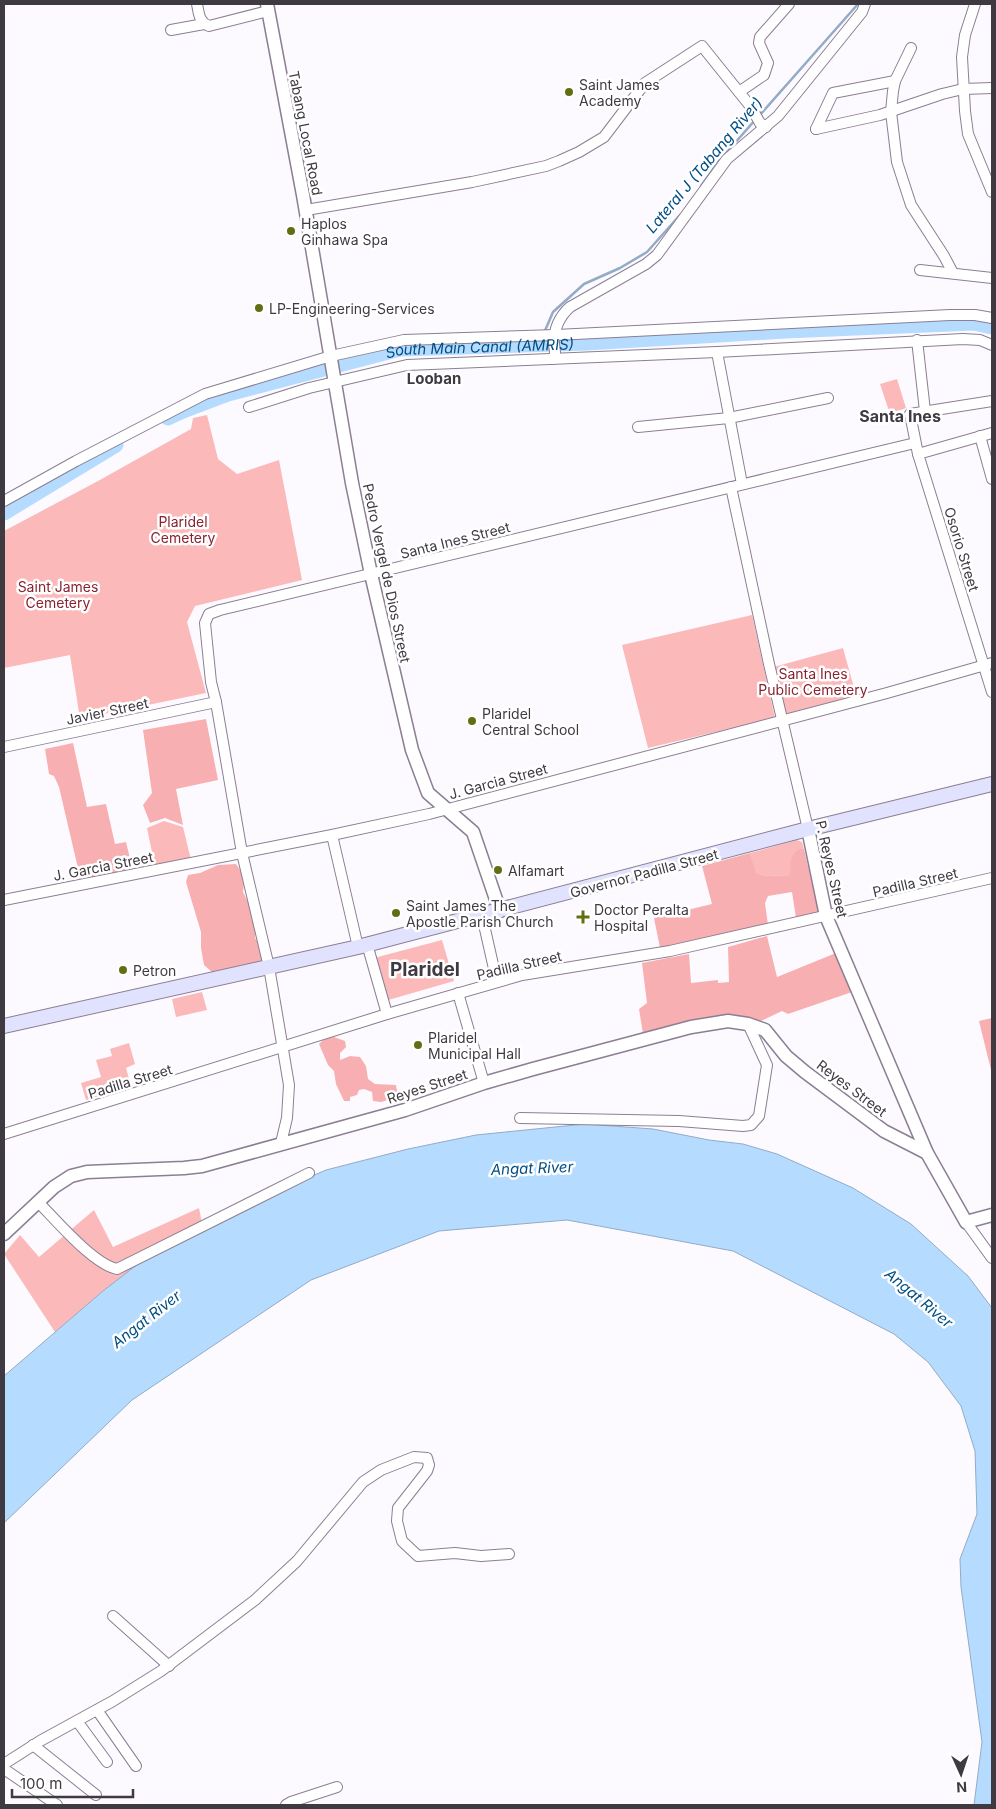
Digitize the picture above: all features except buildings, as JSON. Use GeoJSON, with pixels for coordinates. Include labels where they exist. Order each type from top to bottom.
{"type":"FeatureCollection","features":[{"type":"Feature","properties":{"kind":"main road","name":"Governor Padilla Street"},"geometry":{"type":"LineString","coordinates":[[4,1026],[269,967],[482,916],[808,830],[992,784]]}},
{"type":"Feature","properties":{"kind":"street"},"geometry":{"type":"LineString","coordinates":[[197,4],[200,18],[204,24]]}},
{"type":"Feature","properties":{"kind":"street"},"geometry":{"type":"LineString","coordinates":[[739,92],[764,75],[768,62],[759,44],[760,37],[789,4]]}},
{"type":"Feature","properties":{"kind":"street"},"geometry":{"type":"LineString","coordinates":[[554,358],[549,337],[562,315],[570,307],[646,264],[657,255],[727,159],[798,92],[862,12],[865,4]]}},
{"type":"Feature","properties":{"kind":"street"},"geometry":{"type":"LineString","coordinates":[[975,4],[962,57],[963,89],[968,134],[992,192]]}},
{"type":"Feature","properties":{"kind":"street"},"geometry":{"type":"LineString","coordinates":[[171,30],[204,24],[209,26],[268,8]]}},
{"type":"Feature","properties":{"kind":"street","name":"Tabang Local Road"},"geometry":{"type":"LineString","coordinates":[[268,8],[332,357]]}},
{"type":"Feature","properties":{"kind":"street"},"geometry":{"type":"LineString","coordinates":[[306,210],[472,182],[546,166],[559,161],[604,137],[645,83],[702,46],[751,107],[763,125]]}},
{"type":"Feature","properties":{"kind":"street"},"geometry":{"type":"LineString","coordinates":[[911,48],[894,81],[891,112],[897,162],[911,205],[953,273]]}},
{"type":"Feature","properties":{"kind":"street"},"geometry":{"type":"LineString","coordinates":[[894,81],[832,90],[816,129],[891,112],[934,96],[963,89],[992,88]]}},
{"type":"Feature","properties":{"kind":"street"},"geometry":{"type":"LineString","coordinates":[[920,270],[992,278]]}},
{"type":"Feature","properties":{"kind":"street"},"geometry":{"type":"LineString","coordinates":[[4,501],[205,394],[332,357],[404,340],[549,337],[950,315],[975,315],[992,318]]}},
{"type":"Feature","properties":{"kind":"street"},"geometry":{"type":"LineString","coordinates":[[249,407],[309,388],[336,377],[407,365],[717,352],[963,338],[980,340],[992,345]]}},
{"type":"Feature","properties":{"kind":"street"},"geometry":{"type":"LineString","coordinates":[[917,340],[926,411],[992,401]]}},
{"type":"Feature","properties":{"kind":"street"},"geometry":{"type":"LineString","coordinates":[[717,352],[742,484]]}},
{"type":"Feature","properties":{"kind":"street","name":"Pedro Vergel de Dios Street"},"geometry":{"type":"LineString","coordinates":[[332,357],[352,483],[371,574],[412,750],[428,792],[428,814]]}},
{"type":"Feature","properties":{"kind":"street"},"geometry":{"type":"LineString","coordinates":[[638,427],[729,418],[828,398]]}},
{"type":"Feature","properties":{"kind":"street","name":"Osorio Street"},"geometry":{"type":"LineString","coordinates":[[926,411],[910,414],[915,443],[988,664],[992,692]]}},
{"type":"Feature","properties":{"kind":"street"},"geometry":{"type":"LineString","coordinates":[[918,454],[992,433]]}},
{"type":"Feature","properties":{"kind":"street"},"geometry":{"type":"LineString","coordinates":[[980,436],[992,479]]}},
{"type":"Feature","properties":{"kind":"street","name":"Santa Ines Street"},"geometry":{"type":"LineString","coordinates":[[281,1143],[287,1118],[289,1085],[269,967],[242,853],[211,682],[205,623],[209,614],[731,486],[915,443]]}},
{"type":"Feature","properties":{"kind":"street","name":"P. Reyes Street"},"geometry":{"type":"LineString","coordinates":[[731,486],[826,916],[927,1153],[966,1222],[992,1258]]}},
{"type":"Feature","properties":{"kind":"street","name":"J. Garcia Street"},"geometry":{"type":"LineString","coordinates":[[4,900],[428,814],[782,721],[988,664]]}},
{"type":"Feature","properties":{"kind":"street","name":"Javier Street"},"geometry":{"type":"LineString","coordinates":[[4,747],[216,702]]}},
{"type":"Feature","properties":{"kind":"street","name":"Pedro Vergel de Dios Street"},"geometry":{"type":"LineString","coordinates":[[428,792],[473,832],[500,911]]}},
{"type":"Feature","properties":{"kind":"street"},"geometry":{"type":"LineString","coordinates":[[332,835],[363,945],[387,1014]]}},
{"type":"Feature","properties":{"kind":"street","name":"Padilla Street"},"geometry":{"type":"LineString","coordinates":[[4,1134],[387,1014],[522,975],[670,952],[992,878]]}},
{"type":"Feature","properties":{"kind":"street"},"geometry":{"type":"LineString","coordinates":[[482,916],[497,982]]}},
{"type":"Feature","properties":{"kind":"street"},"geometry":{"type":"LineString","coordinates":[[458,993],[484,1083]]}},
{"type":"Feature","properties":{"kind":"street","name":"Reyes Street"},"geometry":{"type":"LineString","coordinates":[[4,1234],[54,1187],[71,1176],[87,1172],[193,1167],[405,1110],[484,1083],[691,1027],[728,1021],[748,1024],[765,1030],[786,1056],[884,1131],[927,1153]]}},
{"type":"Feature","properties":{"kind":"street"},"geometry":{"type":"LineString","coordinates":[[520,1118],[679,1121],[743,1126],[751,1124],[759,1116],[767,1065],[748,1024]]}},
{"type":"Feature","properties":{"kind":"street"},"geometry":{"type":"LineString","coordinates":[[38,1202],[97,1260],[109,1267],[117,1268],[309,1173]]}},
{"type":"Feature","properties":{"kind":"street"},"geometry":{"type":"LineString","coordinates":[[966,1222],[992,1215]]}},
{"type":"Feature","properties":{"kind":"street"},"geometry":{"type":"LineString","coordinates":[[4,1764],[33,1745],[97,1710],[169,1666],[255,1600],[297,1561],[363,1482],[381,1470],[414,1457],[427,1458],[429,1465],[427,1471],[398,1508],[397,1521],[402,1541],[418,1556],[455,1553],[481,1556],[509,1554]]}},
{"type":"Feature","properties":{"kind":"street"},"geometry":{"type":"LineString","coordinates":[[113,1616],[169,1666]]}},
{"type":"Feature","properties":{"kind":"street"},"geometry":{"type":"LineString","coordinates":[[97,1710],[136,1766]]}},
{"type":"Feature","properties":{"kind":"street"},"geometry":{"type":"LineString","coordinates":[[76,1721],[108,1762]]}},
{"type":"Feature","properties":{"kind":"street"},"geometry":{"type":"LineString","coordinates":[[33,1745],[96,1795]]}},
{"type":"Feature","properties":{"kind":"street"},"geometry":{"type":"LineString","coordinates":[[4,1769],[57,1805]]}},
{"type":"Feature","properties":{"kind":"street"},"geometry":{"type":"LineString","coordinates":[[286,1805],[338,1787]]}},
{"type":"Feature","properties":{"kind":"green space"},"geometry":{"type":"Polygon","coordinates":[[[897,379],[906,408],[890,414],[880,384],[897,379]]]}},
{"type":"Feature","properties":{"kind":"green space","name":"Plaridel Cemetery"},"geometry":{"type":"Polygon","coordinates":[[[207,415],[218,459],[237,474],[279,460],[302,580],[195,606],[187,622],[206,693],[80,719],[70,655],[4,668],[4,531],[191,429],[193,418],[207,415]]]}},
{"type":"Feature","properties":{"kind":"green space"},"geometry":{"type":"Polygon","coordinates":[[[752,615],[775,718],[648,748],[622,645],[752,615]]]}},
{"type":"Feature","properties":{"kind":"green space","name":"Santa Ines Public Cemetery"},"geometry":{"type":"Polygon","coordinates":[[[843,648],[856,695],[784,715],[770,668],[843,648]]]}},
{"type":"Feature","properties":{"kind":"green space"},"geometry":{"type":"Polygon","coordinates":[[[164,821],[183,827],[191,860],[155,867],[147,828],[164,821]]]}},
{"type":"Feature","properties":{"kind":"green space"},"geometry":{"type":"Polygon","coordinates":[[[797,840],[802,842],[804,849],[800,848],[793,856],[791,875],[768,876],[755,873],[750,853],[797,840]]]}},
{"type":"Feature","properties":{"kind":"green space"},"geometry":{"type":"Polygon","coordinates":[[[442,940],[454,981],[385,1001],[374,958],[442,940]]]}},
{"type":"Feature","properties":{"kind":"green space"},"geometry":{"type":"Polygon","coordinates":[[[202,992],[207,1010],[176,1017],[172,999],[202,992]]]}},
{"type":"Feature","properties":{"kind":"green space"},"geometry":{"type":"Polygon","coordinates":[[[129,1043],[135,1064],[126,1068],[131,1086],[86,1100],[81,1083],[101,1077],[96,1060],[112,1056],[110,1049],[129,1043]]]}},
{"type":"Feature","properties":{"kind":"green space"},"geometry":{"type":"Polygon","coordinates":[[[199,1208],[203,1228],[103,1291],[55,1332],[4,1254],[20,1235],[39,1257],[94,1210],[113,1247],[199,1208]]]}},
{"type":"Feature","properties":{"kind":"shaded area"},"geometry":{"type":"Polygon","coordinates":[[[206,719],[218,780],[176,789],[183,825],[165,818],[150,823],[143,805],[152,793],[143,730],[206,719]]]}},
{"type":"Feature","properties":{"kind":"shaded area"},"geometry":{"type":"Polygon","coordinates":[[[73,743],[87,807],[106,804],[115,844],[126,842],[133,871],[81,881],[59,787],[54,776],[49,774],[45,749],[73,743]]]}},
{"type":"Feature","properties":{"kind":"shaded area"},"geometry":{"type":"Polygon","coordinates":[[[800,848],[804,849],[819,913],[796,918],[792,892],[768,896],[765,903],[768,925],[660,948],[654,918],[712,904],[702,866],[750,853],[756,873],[768,876],[790,875],[792,856],[800,848]]]}},
{"type":"Feature","properties":{"kind":"shaded area"},"geometry":{"type":"Polygon","coordinates":[[[236,864],[243,877],[243,892],[251,908],[256,932],[255,938],[262,948],[265,959],[253,966],[239,966],[235,970],[213,973],[204,965],[201,932],[186,882],[188,875],[200,873],[218,865],[236,864]]]}},
{"type":"Feature","properties":{"kind":"shaded area"},"geometry":{"type":"Polygon","coordinates":[[[767,936],[777,977],[836,953],[852,992],[788,1014],[782,1011],[759,1022],[643,1034],[639,1009],[647,1003],[642,963],[689,954],[691,983],[718,980],[718,983],[729,982],[728,947],[767,936]]]}},
{"type":"Feature","properties":{"kind":"shaded area"},"geometry":{"type":"Polygon","coordinates":[[[992,1018],[992,1074],[979,1021],[992,1018]]]}},
{"type":"Feature","properties":{"kind":"shaded area"},"geometry":{"type":"Polygon","coordinates":[[[334,1037],[345,1041],[346,1047],[340,1053],[340,1060],[350,1056],[360,1057],[366,1066],[368,1079],[375,1084],[396,1085],[398,1097],[381,1102],[373,1101],[372,1092],[364,1089],[359,1090],[357,1095],[350,1097],[350,1101],[344,1101],[336,1084],[334,1071],[328,1065],[319,1044],[324,1039],[334,1037]]]}},
{"type":"Feature","properties":{"kind":"water","name":"Angat River"},"geometry":{"type":"Polygon","coordinates":[[[585,1124],[653,1129],[709,1140],[743,1144],[777,1154],[853,1188],[911,1224],[968,1276],[992,1308],[992,1805],[974,1805],[982,1742],[961,1587],[960,1559],[977,1514],[975,1451],[961,1406],[928,1362],[894,1334],[733,1251],[567,1220],[439,1231],[311,1280],[132,1400],[4,1523],[4,1376],[103,1291],[143,1260],[282,1189],[326,1170],[408,1149],[476,1135],[585,1124]]]}},
{"type":"Feature","properties":{"kind":"waterway","name":"Lateral J (Tabang River)"},"geometry":{"type":"LineString","coordinates":[[760,115],[858,4]]}},
{"type":"Feature","properties":{"kind":"waterway","name":"Lateral J (Tabang River)"},"geometry":{"type":"LineString","coordinates":[[701,186],[719,161],[756,119]]}},
{"type":"Feature","properties":{"kind":"waterway","name":"Lateral J (Tabang River)"},"geometry":{"type":"LineString","coordinates":[[544,333],[553,312],[584,284],[620,268],[647,252],[680,215]]}},
{"type":"Feature","properties":{"kind":"waterway","name":"South Main Canal (AMRIS)"},"geometry":{"type":"LineString","coordinates":[[168,418],[228,394],[400,349],[587,343],[785,331],[973,323],[992,327]]}},
{"type":"Feature","properties":{"kind":"waterway","name":"Lateral J (Tabang River)"},"geometry":{"type":"LineString","coordinates":[[538,345],[541,338]]}},
{"type":"Feature","properties":{"kind":"waterway","name":"South Main Canal (AMRIS)"},"geometry":{"type":"LineString","coordinates":[[4,513],[116,445]]}},
{"type":"Feature","properties":{"kind":"place","name":"Saint James Academy"},"geometry":{"type":"Point","coordinates":[569,92]}},
{"type":"Feature","properties":{"kind":"place","name":"Haplos Ginhawa Spa"},"geometry":{"type":"Point","coordinates":[291,231]}},
{"type":"Feature","properties":{"kind":"place","name":"LP-Engineering-Services"},"geometry":{"type":"Point","coordinates":[259,308]}},
{"type":"Feature","properties":{"kind":"place","name":"Plaridel Central School"},"geometry":{"type":"Point","coordinates":[472,721]}},
{"type":"Feature","properties":{"kind":"place","name":"Alfamart"},"geometry":{"type":"Point","coordinates":[498,870]}},
{"type":"Feature","properties":{"kind":"place","name":"Saint James The Apostle Parish Church"},"geometry":{"type":"Point","coordinates":[396,913]}},
{"type":"Feature","properties":{"kind":"place","name":"Doctor Peralta Hospital"},"geometry":{"type":"Point","coordinates":[583,917]}},
{"type":"Feature","properties":{"kind":"place","name":"Petron"},"geometry":{"type":"Point","coordinates":[123,970]}},
{"type":"Feature","properties":{"kind":"place","name":"Plaridel Municipal Hall"},"geometry":{"type":"Point","coordinates":[418,1045]}},
{"type":"Feature","properties":{"kind":"district","name":"Looban"},"geometry":{"type":"Point","coordinates":[434,378]}},
{"type":"Feature","properties":{"kind":"district","name":"Santa Ines"},"geometry":{"type":"Point","coordinates":[900,416]}},
{"type":"Feature","properties":{"kind":"district","name":"Plaridel"},"geometry":{"type":"Point","coordinates":[425,969]}},
{"type":"Feature","properties":{"kind":"park label","name":"Saint James Cemetery"},"geometry":{"type":"Point","coordinates":[58,594]}}]}
